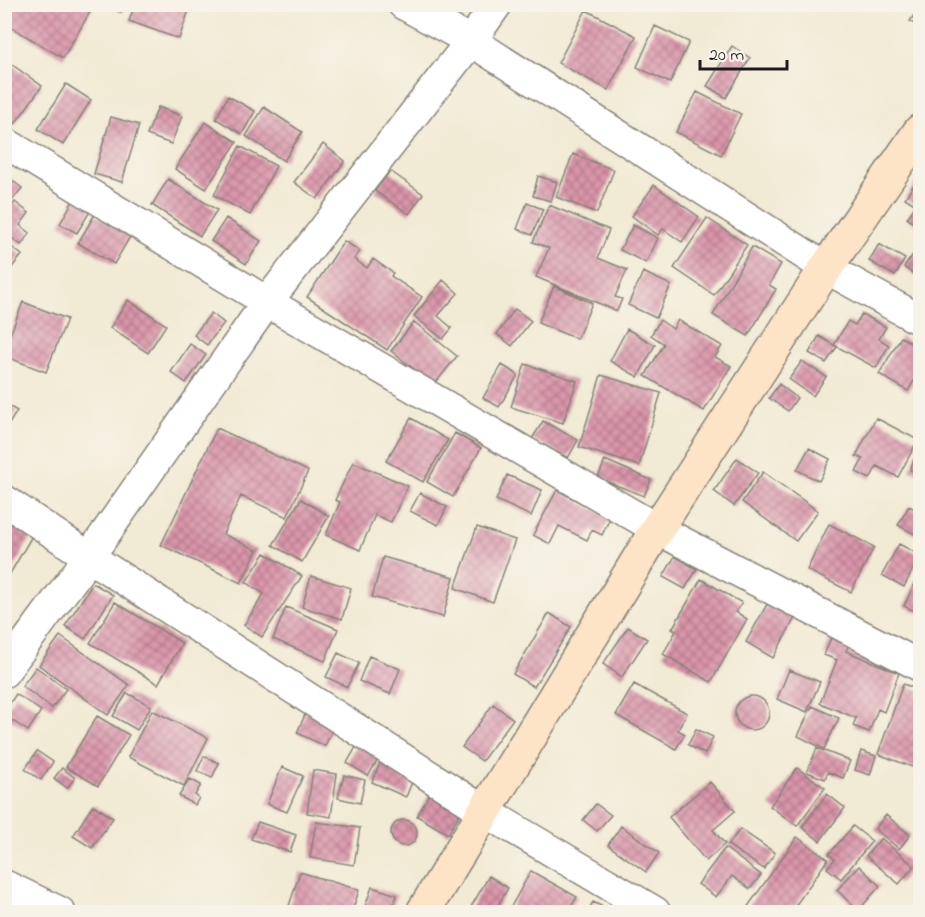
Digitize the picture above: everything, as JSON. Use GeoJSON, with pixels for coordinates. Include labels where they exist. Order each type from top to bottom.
{"type":"FeatureCollection","features":[{"type":"Feature","properties":{"kind":"main road"},"geometry":{"type":"LineString","coordinates":[[423,912],[657,529],[826,268],[921,131]]}},
{"type":"Feature","properties":{"kind":"street"},"geometry":{"type":"LineString","coordinates":[[403,4],[471,41],[826,268],[921,320]]}},
{"type":"Feature","properties":{"kind":"street"},"geometry":{"type":"LineString","coordinates":[[4,672],[89,557],[267,302],[471,41],[497,4]]}},
{"type":"Feature","properties":{"kind":"street"},"geometry":{"type":"LineString","coordinates":[[4,142],[267,302],[657,529],[921,666]]}},
{"type":"Feature","properties":{"kind":"street"},"geometry":{"type":"LineString","coordinates":[[4,500],[484,811],[655,912]]}},
{"type":"Feature","properties":{"kind":"street"},"geometry":{"type":"LineString","coordinates":[[4,885],[60,912]]}},
{"type":"Feature","properties":{"kind":"building"},"geometry":{"type":"Polygon","coordinates":[[[10,4],[17,4],[21,7],[23,4],[89,4],[93,7],[63,58],[4,23],[4,14],[10,4]]]}},
{"type":"Feature","properties":{"kind":"building"},"geometry":{"type":"Polygon","coordinates":[[[106,4],[125,4],[121,12],[106,4]]]}},
{"type":"Feature","properties":{"kind":"building"},"geometry":{"type":"Polygon","coordinates":[[[135,4],[191,4],[179,39],[129,21],[135,4]]]}},
{"type":"Feature","properties":{"kind":"building"},"geometry":{"type":"Polygon","coordinates":[[[920,7],[920,28],[910,21],[920,7]]]}},
{"type":"Feature","properties":{"kind":"building"},"geometry":{"type":"Polygon","coordinates":[[[586,10],[636,36],[608,90],[558,63],[586,10]]]}},
{"type":"Feature","properties":{"kind":"building"},"geometry":{"type":"Polygon","coordinates":[[[655,26],[689,42],[670,83],[637,67],[655,26]]]}},
{"type":"Feature","properties":{"kind":"building"},"geometry":{"type":"Polygon","coordinates":[[[732,46],[750,58],[726,98],[707,86],[732,46]]]}},
{"type":"Feature","properties":{"kind":"building"},"geometry":{"type":"Polygon","coordinates":[[[4,59],[42,86],[15,124],[4,117],[4,59]]]}},
{"type":"Feature","properties":{"kind":"building"},"geometry":{"type":"Polygon","coordinates":[[[66,84],[91,100],[63,145],[38,129],[66,84]]]}},
{"type":"Feature","properties":{"kind":"building"},"geometry":{"type":"Polygon","coordinates":[[[697,92],[741,114],[721,155],[676,132],[697,92]]]}},
{"type":"Feature","properties":{"kind":"building"},"geometry":{"type":"Polygon","coordinates":[[[228,96],[255,111],[242,134],[216,119],[228,96]]]}},
{"type":"Feature","properties":{"kind":"building"},"geometry":{"type":"Polygon","coordinates":[[[158,107],[182,116],[171,144],[147,135],[158,107]]]}},
{"type":"Feature","properties":{"kind":"building"},"geometry":{"type":"Polygon","coordinates":[[[264,107],[302,132],[284,161],[246,136],[264,107]]]}},
{"type":"Feature","properties":{"kind":"building"},"geometry":{"type":"Polygon","coordinates":[[[111,117],[139,125],[122,182],[94,174],[111,117]]]}},
{"type":"Feature","properties":{"kind":"building"},"geometry":{"type":"Polygon","coordinates":[[[205,122],[237,142],[206,189],[175,169],[205,122]]]}},
{"type":"Feature","properties":{"kind":"building"},"geometry":{"type":"Polygon","coordinates":[[[323,144],[345,161],[317,199],[294,182],[323,144]]]}},
{"type":"Feature","properties":{"kind":"building"},"geometry":{"type":"Polygon","coordinates":[[[240,146],[276,166],[250,215],[214,195],[240,146]]]}},
{"type":"Feature","properties":{"kind":"building"},"geometry":{"type":"Polygon","coordinates":[[[573,154],[614,170],[597,213],[556,197],[573,154]]]}},
{"type":"Feature","properties":{"kind":"building"},"geometry":{"type":"Polygon","coordinates":[[[390,171],[423,194],[409,214],[375,191],[390,171]]]}},
{"type":"Feature","properties":{"kind":"building"},"geometry":{"type":"Polygon","coordinates":[[[4,174],[22,188],[4,210],[4,174]]]}},
{"type":"Feature","properties":{"kind":"building"},"geometry":{"type":"Polygon","coordinates":[[[538,176],[557,182],[551,201],[533,196],[538,176]]]}},
{"type":"Feature","properties":{"kind":"building"},"geometry":{"type":"Polygon","coordinates":[[[920,176],[920,228],[907,218],[916,205],[905,198],[920,176]]]}},
{"type":"Feature","properties":{"kind":"building"},"geometry":{"type":"Polygon","coordinates":[[[168,179],[217,210],[200,236],[152,205],[168,179]]]}},
{"type":"Feature","properties":{"kind":"building"},"geometry":{"type":"Polygon","coordinates":[[[654,185],[699,217],[682,242],[663,229],[658,235],[632,216],[654,185]]]}},
{"type":"Feature","properties":{"kind":"building"},"geometry":{"type":"Polygon","coordinates":[[[75,197],[92,208],[77,233],[60,224],[75,197]]]}},
{"type":"Feature","properties":{"kind":"building"},"geometry":{"type":"Polygon","coordinates":[[[15,202],[29,213],[20,225],[30,233],[21,245],[4,232],[4,215],[15,202]]]}},
{"type":"Feature","properties":{"kind":"building"},"geometry":{"type":"Polygon","coordinates":[[[527,203],[543,209],[532,235],[517,229],[527,203]]]}},
{"type":"Feature","properties":{"kind":"building"},"geometry":{"type":"Polygon","coordinates":[[[549,205],[609,230],[598,258],[627,270],[615,297],[622,299],[617,311],[536,277],[549,248],[533,242],[549,205]]]}},
{"type":"Feature","properties":{"kind":"building"},"geometry":{"type":"Polygon","coordinates":[[[95,214],[131,235],[114,264],[78,243],[95,214]]]}},
{"type":"Feature","properties":{"kind":"building"},"geometry":{"type":"Polygon","coordinates":[[[226,218],[261,241],[246,264],[211,241],[226,218]]]}},
{"type":"Feature","properties":{"kind":"building"},"geometry":{"type":"Polygon","coordinates":[[[707,218],[747,245],[714,295],[674,268],[707,218]]]}},
{"type":"Feature","properties":{"kind":"building"},"geometry":{"type":"Polygon","coordinates":[[[633,225],[658,238],[646,263],[620,250],[633,225]]]}},
{"type":"Feature","properties":{"kind":"building"},"geometry":{"type":"Polygon","coordinates":[[[4,241],[22,255],[4,277],[4,241]]]}},
{"type":"Feature","properties":{"kind":"building"},"geometry":{"type":"Polygon","coordinates":[[[344,241],[360,251],[354,259],[367,268],[373,259],[393,273],[391,276],[422,297],[387,350],[307,297],[344,241]]]}},
{"type":"Feature","properties":{"kind":"building"},"geometry":{"type":"Polygon","coordinates":[[[879,244],[905,259],[895,276],[869,261],[879,244]]]}},
{"type":"Feature","properties":{"kind":"building"},"geometry":{"type":"Polygon","coordinates":[[[752,247],[781,264],[769,285],[776,289],[748,336],[713,315],[752,247]]]}},
{"type":"Feature","properties":{"kind":"building"},"geometry":{"type":"Polygon","coordinates":[[[914,253],[920,258],[920,279],[904,267],[914,253]]]}},
{"type":"Feature","properties":{"kind":"building"},"geometry":{"type":"Polygon","coordinates":[[[643,272],[671,285],[656,318],[628,305],[643,272]]]}},
{"type":"Feature","properties":{"kind":"building"},"geometry":{"type":"Polygon","coordinates":[[[443,280],[458,293],[438,316],[452,328],[443,339],[414,316],[443,280]]]}},
{"type":"Feature","properties":{"kind":"building"},"geometry":{"type":"Polygon","coordinates":[[[554,286],[592,303],[577,339],[538,323],[554,286]]]}},
{"type":"Feature","properties":{"kind":"building"},"geometry":{"type":"Polygon","coordinates":[[[128,300],[166,325],[148,353],[110,328],[128,300]]]}},
{"type":"Feature","properties":{"kind":"building"},"geometry":{"type":"Polygon","coordinates":[[[23,302],[67,319],[46,372],[4,356],[4,350],[23,302]]]}},
{"type":"Feature","properties":{"kind":"building"},"geometry":{"type":"Polygon","coordinates":[[[515,309],[531,321],[512,346],[497,334],[515,309]]]}},
{"type":"Feature","properties":{"kind":"building"},"geometry":{"type":"Polygon","coordinates":[[[211,313],[224,323],[207,345],[194,335],[211,313]]]}},
{"type":"Feature","properties":{"kind":"building"},"geometry":{"type":"Polygon","coordinates":[[[862,314],[886,327],[879,339],[889,345],[876,368],[834,345],[848,321],[855,325],[862,314]]]}},
{"type":"Feature","properties":{"kind":"building"},"geometry":{"type":"Polygon","coordinates":[[[660,320],[673,329],[678,320],[722,346],[715,357],[731,366],[704,411],[645,376],[664,344],[651,335],[660,320]]]}},
{"type":"Feature","properties":{"kind":"building"},"geometry":{"type":"Polygon","coordinates":[[[414,322],[457,356],[434,385],[391,351],[414,322]]]}},
{"type":"Feature","properties":{"kind":"building"},"geometry":{"type":"Polygon","coordinates":[[[627,329],[655,345],[638,377],[610,361],[627,329]]]}},
{"type":"Feature","properties":{"kind":"building"},"geometry":{"type":"Polygon","coordinates":[[[819,336],[837,347],[826,363],[809,353],[819,336]]]}},
{"type":"Feature","properties":{"kind":"building"},"geometry":{"type":"Polygon","coordinates":[[[901,337],[920,348],[920,370],[908,391],[879,374],[901,337]]]}},
{"type":"Feature","properties":{"kind":"building"},"geometry":{"type":"Polygon","coordinates":[[[190,344],[206,355],[186,383],[171,372],[190,344]]]}},
{"type":"Feature","properties":{"kind":"building"},"geometry":{"type":"Polygon","coordinates":[[[802,361],[826,377],[813,396],[789,379],[802,361]]]}},
{"type":"Feature","properties":{"kind":"building"},"geometry":{"type":"Polygon","coordinates":[[[525,364],[577,381],[563,423],[511,407],[525,364]]]}},
{"type":"Feature","properties":{"kind":"building"},"geometry":{"type":"Polygon","coordinates":[[[502,365],[518,375],[499,407],[483,398],[502,365]]]}},
{"type":"Feature","properties":{"kind":"building"},"geometry":{"type":"Polygon","coordinates":[[[601,375],[661,393],[639,466],[579,447],[601,375]]]}},
{"type":"Feature","properties":{"kind":"building"},"geometry":{"type":"Polygon","coordinates":[[[779,384],[797,398],[788,411],[769,398],[779,384]]]}},
{"type":"Feature","properties":{"kind":"building"},"geometry":{"type":"Polygon","coordinates":[[[4,403],[17,411],[4,432],[4,403]]]}},
{"type":"Feature","properties":{"kind":"building"},"geometry":{"type":"Polygon","coordinates":[[[411,418],[448,440],[423,482],[386,461],[411,418]]]}},
{"type":"Feature","properties":{"kind":"building"},"geometry":{"type":"Polygon","coordinates":[[[876,418],[918,440],[898,477],[877,466],[870,479],[856,472],[863,459],[856,456],[876,418]]]}},
{"type":"Feature","properties":{"kind":"building"},"geometry":{"type":"Polygon","coordinates":[[[543,421],[578,440],[568,458],[532,439],[543,421]]]}},
{"type":"Feature","properties":{"kind":"building"},"geometry":{"type":"Polygon","coordinates":[[[217,428],[308,471],[287,517],[241,496],[223,534],[257,550],[241,583],[161,545],[217,428]]]}},
{"type":"Feature","properties":{"kind":"building"},"geometry":{"type":"Polygon","coordinates":[[[455,433],[481,448],[453,497],[427,482],[455,433]]]}},
{"type":"Feature","properties":{"kind":"building"},"geometry":{"type":"Polygon","coordinates":[[[920,444],[920,474],[910,470],[920,444]]]}},
{"type":"Feature","properties":{"kind":"building"},"geometry":{"type":"Polygon","coordinates":[[[809,448],[830,459],[819,481],[797,470],[809,448]]]}},
{"type":"Feature","properties":{"kind":"building"},"geometry":{"type":"Polygon","coordinates":[[[737,458],[758,473],[734,506],[714,491],[737,458]]]}},
{"type":"Feature","properties":{"kind":"building"},"geometry":{"type":"Polygon","coordinates":[[[605,460],[651,480],[644,496],[598,478],[605,460]]]}},
{"type":"Feature","properties":{"kind":"building"},"geometry":{"type":"Polygon","coordinates":[[[353,462],[408,486],[391,522],[375,515],[360,550],[326,535],[340,502],[335,500],[353,462]]]}},
{"type":"Feature","properties":{"kind":"building"},"geometry":{"type":"Polygon","coordinates":[[[763,472],[818,511],[796,541],[742,502],[763,472]]]}},
{"type":"Feature","properties":{"kind":"building"},"geometry":{"type":"Polygon","coordinates":[[[507,475],[542,490],[531,516],[496,500],[507,475]]]}},
{"type":"Feature","properties":{"kind":"building"},"geometry":{"type":"Polygon","coordinates":[[[557,490],[610,518],[602,535],[592,530],[587,540],[559,526],[550,544],[533,535],[557,490]]]}},
{"type":"Feature","properties":{"kind":"building"},"geometry":{"type":"Polygon","coordinates":[[[420,493],[447,507],[438,525],[410,511],[420,493]]]}},
{"type":"Feature","properties":{"kind":"building"},"geometry":{"type":"Polygon","coordinates":[[[301,499],[329,516],[302,562],[273,545],[301,499]]]}},
{"type":"Feature","properties":{"kind":"building"},"geometry":{"type":"Polygon","coordinates":[[[909,506],[920,512],[920,537],[898,525],[909,506]]]}},
{"type":"Feature","properties":{"kind":"building"},"geometry":{"type":"Polygon","coordinates":[[[4,520],[32,536],[4,584],[4,520]]]}},
{"type":"Feature","properties":{"kind":"building"},"geometry":{"type":"Polygon","coordinates":[[[829,524],[874,547],[851,592],[807,570],[829,524]]]}},
{"type":"Feature","properties":{"kind":"building"},"geometry":{"type":"Polygon","coordinates":[[[477,527],[515,540],[493,602],[455,588],[477,527]]]}},
{"type":"Feature","properties":{"kind":"building"},"geometry":{"type":"Polygon","coordinates":[[[899,544],[920,555],[904,587],[882,575],[899,544]]]}},
{"type":"Feature","properties":{"kind":"building"},"geometry":{"type":"Polygon","coordinates":[[[265,553],[302,576],[262,637],[244,625],[264,594],[246,582],[265,553]]]}},
{"type":"Feature","properties":{"kind":"building"},"geometry":{"type":"Polygon","coordinates":[[[675,556],[697,569],[685,589],[663,577],[675,556]]]}},
{"type":"Feature","properties":{"kind":"building"},"geometry":{"type":"Polygon","coordinates":[[[383,557],[454,577],[443,617],[372,597],[383,557]]]}},
{"type":"Feature","properties":{"kind":"building"},"geometry":{"type":"Polygon","coordinates":[[[920,572],[920,614],[904,606],[920,572]]]}},
{"type":"Feature","properties":{"kind":"building"},"geometry":{"type":"Polygon","coordinates":[[[311,576],[351,588],[342,619],[302,607],[311,576]]]}},
{"type":"Feature","properties":{"kind":"building"},"geometry":{"type":"Polygon","coordinates":[[[701,579],[742,603],[736,612],[747,619],[711,682],[663,654],[676,631],[672,629],[701,579]]]}},
{"type":"Feature","properties":{"kind":"building"},"geometry":{"type":"Polygon","coordinates":[[[93,583],[113,595],[85,639],[65,626],[93,583]]]}},
{"type":"Feature","properties":{"kind":"building"},"geometry":{"type":"Polygon","coordinates":[[[770,599],[797,614],[773,658],[746,642],[770,599]]]}},
{"type":"Feature","properties":{"kind":"building"},"geometry":{"type":"Polygon","coordinates":[[[115,602],[182,643],[158,684],[90,643],[115,602]]]}},
{"type":"Feature","properties":{"kind":"building"},"geometry":{"type":"Polygon","coordinates":[[[286,607],[338,629],[325,661],[273,639],[286,607]]]}},
{"type":"Feature","properties":{"kind":"building"},"geometry":{"type":"Polygon","coordinates":[[[549,613],[571,627],[534,687],[513,674],[549,613]]]}},
{"type":"Feature","properties":{"kind":"building"},"geometry":{"type":"Polygon","coordinates":[[[628,627],[647,639],[622,677],[603,664],[628,627]]]}},
{"type":"Feature","properties":{"kind":"building"},"geometry":{"type":"Polygon","coordinates":[[[832,635],[850,642],[846,651],[899,673],[884,712],[878,709],[869,732],[853,726],[856,718],[820,703],[837,660],[824,655],[832,635]]]}},
{"type":"Feature","properties":{"kind":"building"},"geometry":{"type":"Polygon","coordinates":[[[60,636],[129,685],[108,715],[39,665],[60,636]]]}},
{"type":"Feature","properties":{"kind":"building"},"geometry":{"type":"Polygon","coordinates":[[[338,653],[359,663],[347,687],[326,677],[338,653]]]}},
{"type":"Feature","properties":{"kind":"building"},"geometry":{"type":"Polygon","coordinates":[[[369,656],[400,669],[390,694],[359,681],[369,656]]]}},
{"type":"Feature","properties":{"kind":"building"},"geometry":{"type":"Polygon","coordinates":[[[36,667],[66,689],[52,708],[22,686],[36,667]]]}},
{"type":"Feature","properties":{"kind":"building"},"geometry":{"type":"Polygon","coordinates":[[[789,670],[820,682],[807,712],[777,699],[789,670]]]}},
{"type":"Feature","properties":{"kind":"building"},"geometry":{"type":"Polygon","coordinates":[[[634,684],[687,713],[678,730],[685,734],[676,749],[616,715],[634,684]]]}},
{"type":"Feature","properties":{"kind":"building"},"geometry":{"type":"Polygon","coordinates":[[[903,684],[920,690],[920,770],[878,754],[903,684]]]}},
{"type":"Feature","properties":{"kind":"building"},"geometry":{"type":"Polygon","coordinates":[[[127,693],[151,706],[137,730],[113,716],[127,693]]]}},
{"type":"Feature","properties":{"kind":"building"},"geometry":{"type":"Polygon","coordinates":[[[16,694],[41,711],[28,731],[4,715],[16,694]]]}},
{"type":"Feature","properties":{"kind":"building"},"geometry":{"type":"Polygon","coordinates":[[[752,696],[764,701],[769,713],[764,725],[752,730],[740,725],[735,713],[740,701],[752,696]]]}},
{"type":"Feature","properties":{"kind":"building"},"geometry":{"type":"Polygon","coordinates":[[[493,704],[513,719],[482,761],[462,747],[493,704]]]}},
{"type":"Feature","properties":{"kind":"building"},"geometry":{"type":"Polygon","coordinates":[[[812,706],[839,718],[824,749],[798,736],[812,706]]]}},
{"type":"Feature","properties":{"kind":"building"},"geometry":{"type":"Polygon","coordinates":[[[308,708],[336,721],[325,746],[297,733],[308,708]]]}},
{"type":"Feature","properties":{"kind":"building"},"geometry":{"type":"Polygon","coordinates":[[[152,710],[208,738],[184,786],[128,757],[152,710]]]}},
{"type":"Feature","properties":{"kind":"building"},"geometry":{"type":"Polygon","coordinates":[[[97,716],[129,735],[98,786],[66,767],[97,716]]]}},
{"type":"Feature","properties":{"kind":"building"},"geometry":{"type":"Polygon","coordinates":[[[696,729],[713,737],[705,754],[688,745],[696,729]]]}},
{"type":"Feature","properties":{"kind":"building"},"geometry":{"type":"Polygon","coordinates":[[[360,740],[382,753],[368,776],[347,763],[360,740]]]}},
{"type":"Feature","properties":{"kind":"building"},"geometry":{"type":"Polygon","coordinates":[[[817,748],[850,761],[843,778],[828,772],[825,779],[807,772],[817,748]]]}},
{"type":"Feature","properties":{"kind":"building"},"geometry":{"type":"Polygon","coordinates":[[[37,751],[53,762],[41,780],[25,769],[37,751]]]}},
{"type":"Feature","properties":{"kind":"building"},"geometry":{"type":"Polygon","coordinates":[[[861,751],[876,756],[870,775],[855,770],[861,751]]]}},
{"type":"Feature","properties":{"kind":"building"},"geometry":{"type":"Polygon","coordinates":[[[204,756],[219,763],[212,778],[197,771],[204,756]]]}},
{"type":"Feature","properties":{"kind":"building"},"geometry":{"type":"Polygon","coordinates":[[[382,758],[416,772],[406,797],[372,782],[382,758]]]}},
{"type":"Feature","properties":{"kind":"building"},"geometry":{"type":"Polygon","coordinates":[[[282,767],[303,776],[287,812],[267,804],[282,767]]]}},
{"type":"Feature","properties":{"kind":"building"},"geometry":{"type":"Polygon","coordinates":[[[62,768],[75,778],[67,788],[54,778],[62,768]]]}},
{"type":"Feature","properties":{"kind":"building"},"geometry":{"type":"Polygon","coordinates":[[[797,768],[825,788],[797,826],[770,806],[797,768]]]}},
{"type":"Feature","properties":{"kind":"building"},"geometry":{"type":"Polygon","coordinates":[[[313,770],[337,774],[331,817],[307,813],[313,770]]]}},
{"type":"Feature","properties":{"kind":"building"},"geometry":{"type":"Polygon","coordinates":[[[920,770],[920,786],[915,784],[920,770]]]}},
{"type":"Feature","properties":{"kind":"building"},"geometry":{"type":"Polygon","coordinates":[[[344,775],[365,780],[360,803],[338,798],[344,775]]]}},
{"type":"Feature","properties":{"kind":"building"},"geometry":{"type":"Polygon","coordinates":[[[190,779],[201,785],[195,795],[199,798],[195,805],[179,796],[190,779]]]}},
{"type":"Feature","properties":{"kind":"building"},"geometry":{"type":"Polygon","coordinates":[[[710,782],[735,811],[713,830],[725,844],[706,861],[669,817],[710,782]]]}},
{"type":"Feature","properties":{"kind":"building"},"geometry":{"type":"Polygon","coordinates":[[[433,788],[465,805],[448,834],[417,816],[433,788]]]}},
{"type":"Feature","properties":{"kind":"building"},"geometry":{"type":"Polygon","coordinates":[[[827,794],[845,808],[820,841],[802,827],[827,794]]]}},
{"type":"Feature","properties":{"kind":"building"},"geometry":{"type":"Polygon","coordinates":[[[596,804],[611,815],[597,831],[583,820],[596,804]]]}},
{"type":"Feature","properties":{"kind":"building"},"geometry":{"type":"Polygon","coordinates":[[[93,805],[113,818],[92,848],[73,836],[93,805]]]}},
{"type":"Feature","properties":{"kind":"building"},"geometry":{"type":"Polygon","coordinates":[[[886,815],[910,835],[899,849],[875,829],[886,815]]]}},
{"type":"Feature","properties":{"kind":"building"},"geometry":{"type":"Polygon","coordinates":[[[404,820],[413,824],[417,833],[413,842],[404,846],[395,842],[391,833],[395,824],[404,820]]]}},
{"type":"Feature","properties":{"kind":"building"},"geometry":{"type":"Polygon","coordinates":[[[258,822],[296,835],[290,852],[251,839],[258,822]]]}},
{"type":"Feature","properties":{"kind":"building"},"geometry":{"type":"Polygon","coordinates":[[[316,822],[360,828],[354,865],[310,858],[316,822]]]}},
{"type":"Feature","properties":{"kind":"building"},"geometry":{"type":"Polygon","coordinates":[[[621,826],[659,853],[646,872],[608,845],[621,826]]]}},
{"type":"Feature","properties":{"kind":"building"},"geometry":{"type":"Polygon","coordinates":[[[853,826],[872,841],[841,879],[827,868],[835,859],[829,854],[853,826]]]}},
{"type":"Feature","properties":{"kind":"building"},"geometry":{"type":"Polygon","coordinates":[[[740,829],[775,853],[764,869],[728,845],[740,829]]]}},
{"type":"Feature","properties":{"kind":"building"},"geometry":{"type":"Polygon","coordinates":[[[797,837],[828,859],[791,912],[744,912],[797,837]]]}},
{"type":"Feature","properties":{"kind":"building"},"geometry":{"type":"Polygon","coordinates":[[[881,838],[914,866],[899,884],[866,856],[881,838]]]}},
{"type":"Feature","properties":{"kind":"building"},"geometry":{"type":"Polygon","coordinates":[[[725,848],[761,875],[750,889],[732,876],[716,897],[698,884],[725,848]]]}},
{"type":"Feature","properties":{"kind":"building"},"geometry":{"type":"Polygon","coordinates":[[[859,866],[880,886],[858,911],[837,890],[859,866]]]}},
{"type":"Feature","properties":{"kind":"building"},"geometry":{"type":"Polygon","coordinates":[[[531,871],[577,897],[568,912],[508,912],[531,871]]]}},
{"type":"Feature","properties":{"kind":"building"},"geometry":{"type":"Polygon","coordinates":[[[300,872],[359,890],[352,912],[287,912],[300,872]]]}},
{"type":"Feature","properties":{"kind":"building"},"geometry":{"type":"Polygon","coordinates":[[[489,876],[508,888],[494,912],[468,912],[489,876]]]}},
{"type":"Feature","properties":{"kind":"building"},"geometry":{"type":"Polygon","coordinates":[[[372,887],[397,895],[391,912],[363,912],[372,887]]]}},
{"type":"Feature","properties":{"kind":"building"},"geometry":{"type":"Polygon","coordinates":[[[593,902],[613,912],[587,912],[593,902]]]}}]}
